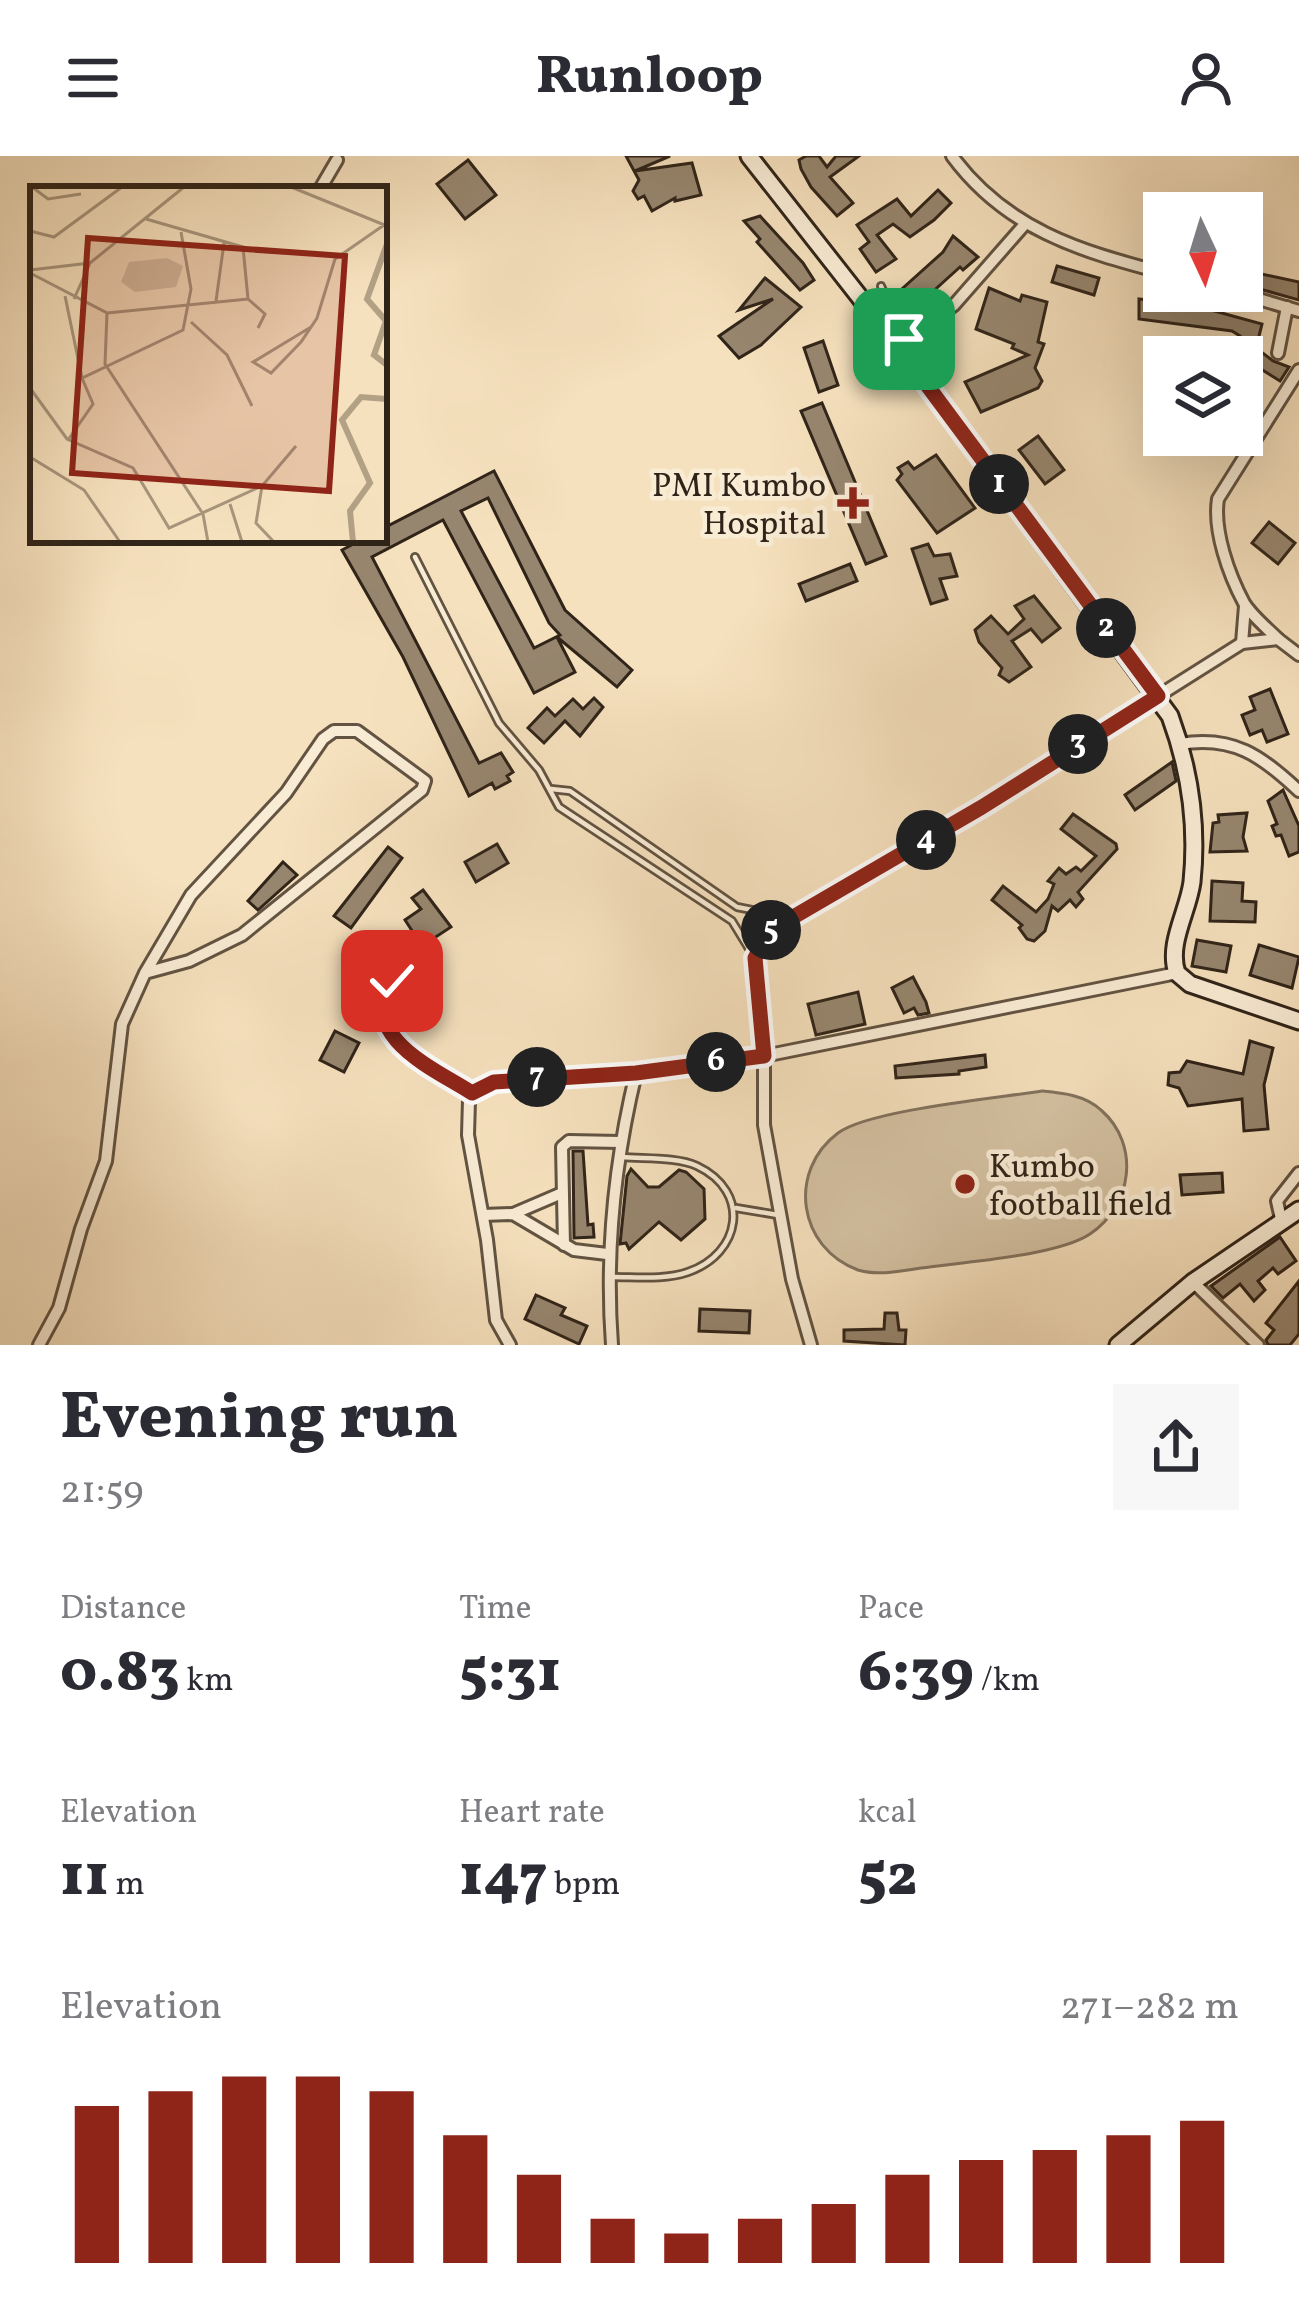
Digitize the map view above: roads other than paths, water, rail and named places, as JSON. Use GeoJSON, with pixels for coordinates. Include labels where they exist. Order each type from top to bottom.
{"type":"FeatureCollection","features":[{"type":"Feature","properties":{"kind":"street"},"geometry":{"type":"LineString","coordinates":[[749,156],[901,342],[1158,696],[1190,778],[1192,878],[1173,952],[1177,973],[1190,984],[1299,1021]]}},
{"type":"Feature","properties":{"kind":"street"},"geometry":{"type":"LineString","coordinates":[[952,156],[993,202],[1025,224],[1143,267]]}},
{"type":"Feature","properties":{"kind":"street"},"geometry":{"type":"LineString","coordinates":[[322,186],[337,157]]}},
{"type":"Feature","properties":{"kind":"street"},"geometry":{"type":"LineString","coordinates":[[901,342],[954,305],[1025,224]]}},
{"type":"Feature","properties":{"kind":"street"},"geometry":{"type":"LineString","coordinates":[[1263,300],[1293,309],[1278,353]]}},
{"type":"Feature","properties":{"kind":"street"},"geometry":{"type":"LineString","coordinates":[[1299,370],[1218,500],[1217,531],[1245,606],[1299,656]]}},
{"type":"Feature","properties":{"kind":"street"},"geometry":{"type":"LineString","coordinates":[[1242,643],[1245,606]]}},
{"type":"Feature","properties":{"kind":"street"},"geometry":{"type":"LineString","coordinates":[[811,1345],[792,1280],[764,1125],[764,1056],[755,958],[771,930],[982,807],[1242,643],[1278,639]]}},
{"type":"Feature","properties":{"kind":"street"},"geometry":{"type":"LineString","coordinates":[[39,1345],[59,1308],[81,1229],[102,1177],[122,1024],[146,974],[191,895],[276,805],[323,739],[334,731],[357,731],[425,781],[422,790],[254,928],[218,949],[146,974]]}},
{"type":"Feature","properties":{"kind":"street"},"geometry":{"type":"LineString","coordinates":[[1180,744],[1206,740],[1238,746],[1275,768],[1299,791]]}},
{"type":"Feature","properties":{"kind":"street"},"geometry":{"type":"LineString","coordinates":[[413,953],[386,989],[384,1022],[407,1052],[472,1093]]}},
{"type":"Feature","properties":{"kind":"street"},"geometry":{"type":"LineString","coordinates":[[510,1345],[496,1320],[468,1135],[472,1093],[494,1082],[636,1073],[764,1056],[1177,973]]}},
{"type":"Feature","properties":{"kind":"street"},"geometry":{"type":"LineString","coordinates":[[611,1345],[608,1254],[620,1142],[636,1073]]}},
{"type":"Feature","properties":{"kind":"street"},"geometry":{"type":"LineString","coordinates":[[564,1245],[562,1147],[569,1142],[620,1142]]}},
{"type":"Feature","properties":{"kind":"street"},"geometry":{"type":"LineString","coordinates":[[1281,1219],[1277,1201],[1299,1173]]}},
{"type":"Feature","properties":{"kind":"street"},"geometry":{"type":"LineString","coordinates":[[483,1215],[513,1214],[562,1193]]}},
{"type":"Feature","properties":{"kind":"street"},"geometry":{"type":"LineString","coordinates":[[1118,1345],[1193,1282],[1299,1210]]}},
{"type":"Feature","properties":{"kind":"street"},"geometry":{"type":"LineString","coordinates":[[513,1214],[564,1245],[608,1254]]}},
{"type":"Feature","properties":{"kind":"street"},"geometry":{"type":"LineString","coordinates":[[1193,1282],[1258,1345]]}},
{"type":"Feature","properties":{"kind":"lane"},"geometry":{"type":"LineString","coordinates":[[881,286],[901,342]]}},
{"type":"Feature","properties":{"kind":"lane"},"geometry":{"type":"LineString","coordinates":[[415,556],[499,723],[559,806],[732,921],[755,958]]}},
{"type":"Feature","properties":{"kind":"lane"},"geometry":{"type":"LineString","coordinates":[[551,789],[570,791],[737,908],[790,916]]}},
{"type":"Feature","properties":{"kind":"lane"},"geometry":{"type":"LineString","coordinates":[[607,1277],[663,1276],[704,1264],[724,1243],[736,1208],[731,1195],[694,1164],[618,1157]]}},
{"type":"Feature","properties":{"kind":"lane"},"geometry":{"type":"LineString","coordinates":[[736,1208],[783,1216]]}},
{"type":"Feature","properties":{"kind":"place","name":"PMI Kumbo Hospital"},"geometry":{"type":"Point","coordinates":[853,503]}},
{"type":"Feature","properties":{"kind":"place","name":"Kumbo football field"},"geometry":{"type":"Point","coordinates":[965,1184]}}]}
